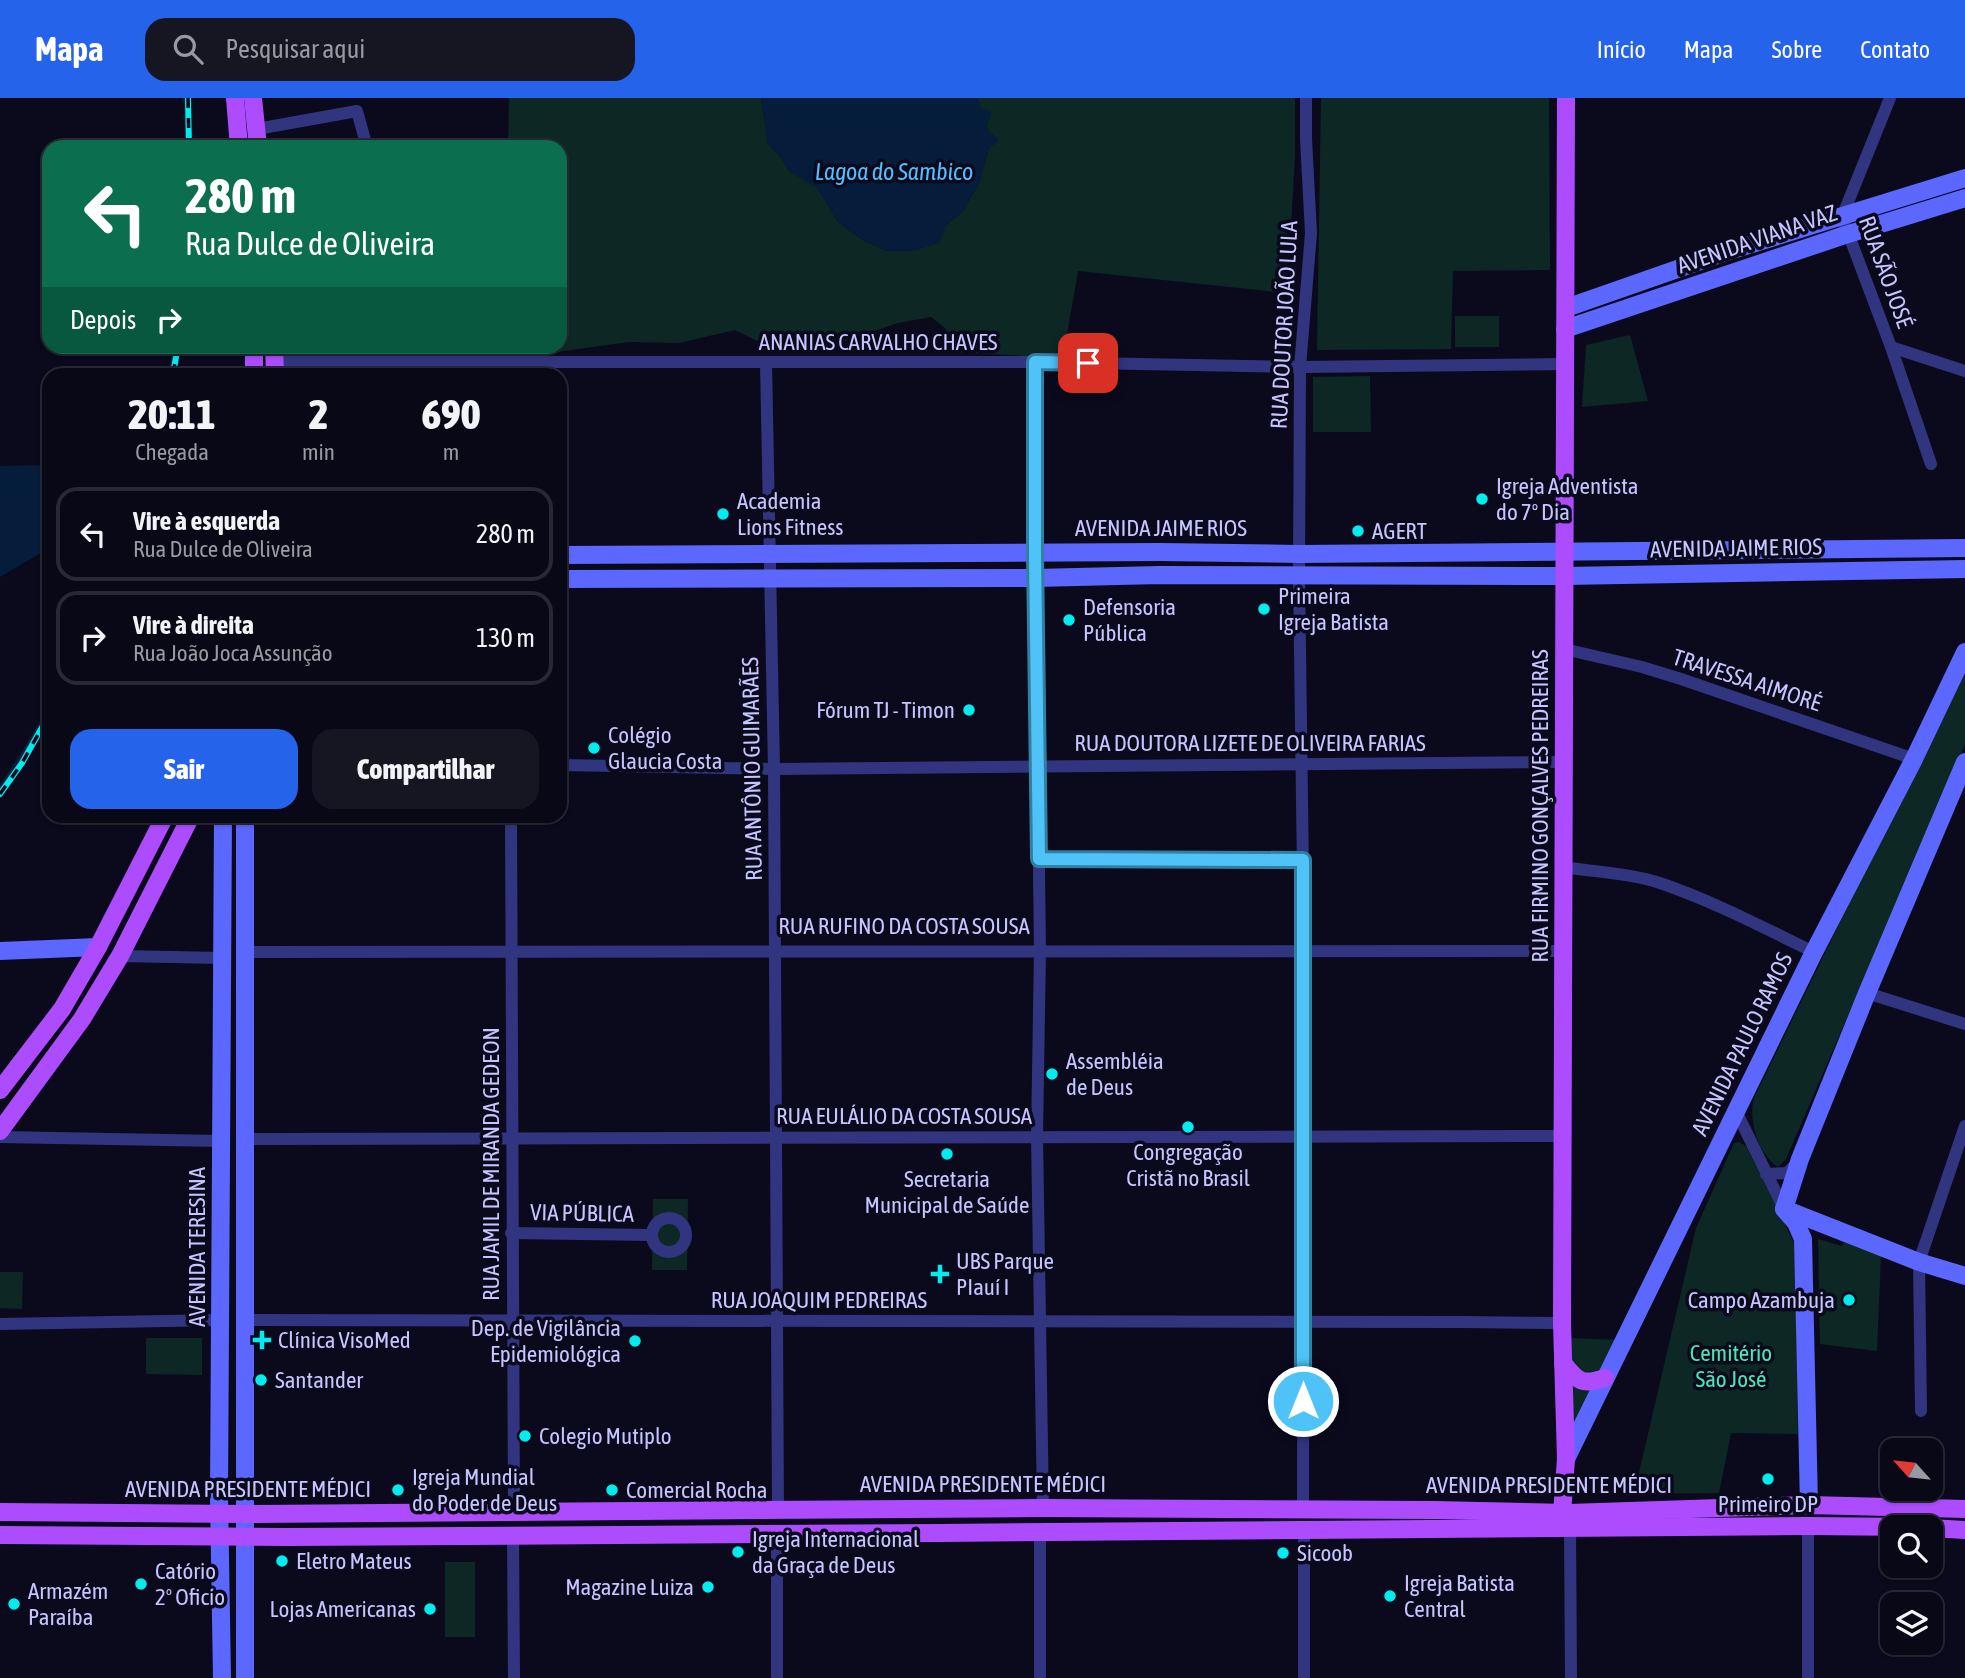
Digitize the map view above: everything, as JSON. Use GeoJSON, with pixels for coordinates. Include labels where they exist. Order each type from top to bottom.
{"type":"FeatureCollection","features":[{"type":"Feature","properties":{"kind":"main road"},"geometry":{"type":"LineString","coordinates":[[234,98],[238,140]]}},
{"type":"Feature","properties":{"kind":"main road"},"geometry":{"type":"LineString","coordinates":[[253,98],[258,138]]}},
{"type":"Feature","properties":{"kind":"main road","name":"RUA FIRMINO GONÇALVES PEDREIRAS"},"geometry":{"type":"LineString","coordinates":[[1566,98],[1562,1323],[1566,1521]]}},
{"type":"Feature","properties":{"kind":"main road"},"geometry":{"type":"LineString","coordinates":[[0,1090],[61,1009],[99,947],[162,823]]}},
{"type":"Feature","properties":{"kind":"main road"},"geometry":{"type":"LineString","coordinates":[[0,1131],[82,1019],[120,956],[188,823]]}},
{"type":"Feature","properties":{"kind":"main road"},"geometry":{"type":"LineString","coordinates":[[139,870],[159,880]]}},
{"type":"Feature","properties":{"kind":"main road"},"geometry":{"type":"LineString","coordinates":[[1563,1363],[1580,1381],[1588,1383],[1605,1378]]}},
{"type":"Feature","properties":{"kind":"main road"},"geometry":{"type":"LineString","coordinates":[[1737,1506],[1737,1527]]}},
{"type":"Feature","properties":{"kind":"main road","name":"AVENIDA PRESIDENTE MÉDICI"},"geometry":{"type":"LineString","coordinates":[[0,1535],[220,1537],[938,1534],[1434,1528],[1566,1521],[1737,1506],[1915,1506],[1965,1509]]}},
{"type":"Feature","properties":{"kind":"main road"},"geometry":{"type":"LineString","coordinates":[[1915,1506],[1915,1515]]}},
{"type":"Feature","properties":{"kind":"main road"},"geometry":{"type":"LineString","coordinates":[[937,1508],[938,1534]]}},
{"type":"Feature","properties":{"kind":"main road","name":"AVENIDA PRESIDENTE MÉDICI"},"geometry":{"type":"LineString","coordinates":[[0,1512],[244,1514],[937,1508],[1434,1510],[1566,1521],[1737,1527],[1880,1527]]}},
{"type":"Feature","properties":{"kind":"main road"},"geometry":{"type":"LineString","coordinates":[[1434,1510],[1434,1528]]}},
{"type":"Feature","properties":{"kind":"main road"},"geometry":{"type":"LineString","coordinates":[[387,1535],[388,1513]]}},
{"type":"Feature","properties":{"kind":"main road","name":"AVENIDA PRESIDENTE MÉDICI"},"geometry":{"type":"LineString","coordinates":[[1943,1529],[1965,1530]]}},
{"type":"Feature","properties":{"kind":"street","name":"RUA DOUTOR JOÃO LULA"},"geometry":{"type":"LineString","coordinates":[[1299,554],[1300,367],[1311,233],[1305,128],[1306,98]]}},
{"type":"Feature","properties":{"kind":"street","name":"RUA SÃO JOSÉ"},"geometry":{"type":"LineString","coordinates":[[1890,98],[1845,225],[1931,464]]}},
{"type":"Feature","properties":{"kind":"street"},"geometry":{"type":"LineString","coordinates":[[258,138],[357,111],[365,140]]}},
{"type":"Feature","properties":{"kind":"street","name":"AVENIDA VIANA VAZ"},"geometry":{"type":"LineString","coordinates":[[1565,329],[1734,273],[1845,225],[1965,178]]}},
{"type":"Feature","properties":{"kind":"street","name":"AVENIDA VIANA VAZ"},"geometry":{"type":"LineString","coordinates":[[1566,307],[1726,252],[1965,198]]}},
{"type":"Feature","properties":{"kind":"street"},"geometry":{"type":"LineString","coordinates":[[1726,252],[1734,273]]}},
{"type":"Feature","properties":{"kind":"street"},"geometry":{"type":"LineString","coordinates":[[1891,347],[1965,371]]}},
{"type":"Feature","properties":{"kind":"street","name":"ANANIAS CARVALHO CHAVES"},"geometry":{"type":"LineString","coordinates":[[275,361],[512,368],[766,363],[1035,362],[1300,367],[1565,364]]}},
{"type":"Feature","properties":{"kind":"street"},"geometry":{"type":"LineString","coordinates":[[1035,362],[1040,950],[1037,1136],[1043,1508]]}},
{"type":"Feature","properties":{"kind":"street","name":"RUA ANTÔNIO GUIMARÃES"},"geometry":{"type":"LineString","coordinates":[[766,363],[774,769],[778,1510]]}},
{"type":"Feature","properties":{"kind":"street"},"geometry":{"type":"LineString","coordinates":[[1848,548],[1848,571]]}},
{"type":"Feature","properties":{"kind":"street","name":"AVENIDA JAIME RIOS"},"geometry":{"type":"LineString","coordinates":[[567,555],[1160,552],[1299,554],[1965,548]]}},
{"type":"Feature","properties":{"kind":"street"},"geometry":{"type":"LineString","coordinates":[[1704,549],[1704,573]]}},
{"type":"Feature","properties":{"kind":"street"},"geometry":{"type":"LineString","coordinates":[[1429,575],[1430,551]]}},
{"type":"Feature","properties":{"kind":"street"},"geometry":{"type":"LineString","coordinates":[[1160,552],[1160,575]]}},
{"type":"Feature","properties":{"kind":"street"},"geometry":{"type":"LineString","coordinates":[[1299,554],[1304,950],[1303,1509]]}},
{"type":"Feature","properties":{"kind":"street","name":"AVENIDA JAIME RIOS"},"geometry":{"type":"LineString","coordinates":[[567,579],[1035,578],[1160,575],[1565,576],[1965,569]]}},
{"type":"Feature","properties":{"kind":"street","name":"TRAVESSA AIMORÉ"},"geometry":{"type":"LineString","coordinates":[[1564,649],[1642,667],[1914,759]]}},
{"type":"Feature","properties":{"kind":"street","name":"AVENIDA PAULO RAMOS"},"geometry":{"type":"LineString","coordinates":[[1566,1459],[1814,952],[1914,759],[1965,652]]}},
{"type":"Feature","properties":{"kind":"street","name":"RUA DOUTORA LIZETE DE OLIVEIRA FARIAS"},"geometry":{"type":"LineString","coordinates":[[567,765],[774,769],[1563,762]]}},
{"type":"Feature","properties":{"kind":"street"},"geometry":{"type":"LineString","coordinates":[[1784,1209],[1800,1159],[1867,993],[1959,790],[1965,762]]}},
{"type":"Feature","properties":{"kind":"street","name":"AVENIDA TERESINA"},"geometry":{"type":"LineString","coordinates":[[222,1678],[220,1514],[223,823]]}},
{"type":"Feature","properties":{"kind":"street","name":"AVENIDA TERESINA"},"geometry":{"type":"LineString","coordinates":[[245,823],[245,1678]]}},
{"type":"Feature","properties":{"kind":"street","name":"RUA JAMIL DE MIRANDA GEDEON"},"geometry":{"type":"LineString","coordinates":[[511,823],[514,1512]]}},
{"type":"Feature","properties":{"kind":"street"},"geometry":{"type":"LineString","coordinates":[[1039,859],[1303,860]]}},
{"type":"Feature","properties":{"kind":"street"},"geometry":{"type":"LineString","coordinates":[[1563,867],[1661,883],[1814,952]]}},
{"type":"Feature","properties":{"kind":"street"},"geometry":{"type":"LineString","coordinates":[[0,951],[99,947]]}},
{"type":"Feature","properties":{"kind":"street","name":"RUA RUFINO DA COSTA SOUSA"},"geometry":{"type":"LineString","coordinates":[[245,953],[1564,951]]}},
{"type":"Feature","properties":{"kind":"street"},"geometry":{"type":"LineString","coordinates":[[120,956],[222,958]]}},
{"type":"Feature","properties":{"kind":"street"},"geometry":{"type":"LineString","coordinates":[[1867,993],[1965,1024]]}},
{"type":"Feature","properties":{"kind":"street"},"geometry":{"type":"LineString","coordinates":[[222,1022],[244,1022]]}},
{"type":"Feature","properties":{"kind":"street"},"geometry":{"type":"LineString","coordinates":[[1737,1113],[1784,1209],[1797,1223],[1803,1239],[1809,1505]]}},
{"type":"Feature","properties":{"kind":"street"},"geometry":{"type":"LineString","coordinates":[[1921,1411],[1919,1262],[1965,1126]]}},
{"type":"Feature","properties":{"kind":"street","name":"RUA EULÁLIO DA COSTA SOUSA"},"geometry":{"type":"LineString","coordinates":[[244,1139],[1563,1136]]}},
{"type":"Feature","properties":{"kind":"street"},"geometry":{"type":"LineString","coordinates":[[0,1137],[222,1141]]}},
{"type":"Feature","properties":{"kind":"street"},"geometry":{"type":"LineString","coordinates":[[1766,1174],[1787,1173],[1800,1159]]}},
{"type":"Feature","properties":{"kind":"street"},"geometry":{"type":"LineString","coordinates":[[1784,1209],[1919,1262],[1965,1276]]}},
{"type":"Feature","properties":{"kind":"street"},"geometry":{"type":"LineString","coordinates":[[221,1210],[244,1210]]}},
{"type":"Feature","properties":{"kind":"street","name":"VIA PÚBLICA"},"geometry":{"type":"LineString","coordinates":[[511,1233],[652,1235]]}},
{"type":"Feature","properties":{"kind":"street"},"geometry":{"type":"LineString","coordinates":[[0,1325],[221,1320]]}},
{"type":"Feature","properties":{"kind":"street","name":"RUA JOAQUIM PEDREIRAS"},"geometry":{"type":"LineString","coordinates":[[244,1320],[1303,1320],[1562,1323]]}},
{"type":"Feature","properties":{"kind":"street","name":"RUA FIRMINO GONÇALVES PEDREIRAS"},"geometry":{"type":"LineString","coordinates":[[1566,1521],[1572,1678]]}},
{"type":"Feature","properties":{"kind":"street"},"geometry":{"type":"LineString","coordinates":[[1808,1526],[1808,1678]]}},
{"type":"Feature","properties":{"kind":"street"},"geometry":{"type":"LineString","coordinates":[[1304,1529],[1304,1678]]}},
{"type":"Feature","properties":{"kind":"street"},"geometry":{"type":"LineString","coordinates":[[1040,1531],[1040,1678]]}},
{"type":"Feature","properties":{"kind":"street"},"geometry":{"type":"LineString","coordinates":[[513,1534],[514,1678]]}},
{"type":"Feature","properties":{"kind":"street"},"geometry":{"type":"LineString","coordinates":[[777,1534],[777,1678]]}},
{"type":"Feature","properties":{"kind":"green space"},"geometry":{"type":"Polygon","coordinates":[[[509,98],[761,98],[768,144],[789,171],[817,187],[838,222],[864,241],[888,251],[917,250],[963,211],[979,183],[989,148],[988,131],[977,98],[1295,98],[1295,159],[1287,293],[1078,271],[1063,358],[953,352],[945,328],[931,317],[898,323],[827,347],[763,344],[735,330],[679,343],[629,342],[567,351],[567,140],[508,140],[509,98]]]}},
{"type":"Feature","properties":{"kind":"green space"},"geometry":{"type":"Polygon","coordinates":[[[1321,98],[1549,98],[1550,270],[1453,271],[1451,349],[1317,350],[1321,98]]]}},
{"type":"Feature","properties":{"kind":"green space"},"geometry":{"type":"Polygon","coordinates":[[[1455,316],[1499,316],[1499,347],[1455,347],[1455,316]]]}},
{"type":"Feature","properties":{"kind":"green space"},"geometry":{"type":"Polygon","coordinates":[[[1630,335],[1648,401],[1582,407],[1586,345],[1630,335]]]}},
{"type":"Feature","properties":{"kind":"green space"},"geometry":{"type":"Polygon","coordinates":[[[505,354],[542,354],[535,355],[505,357],[505,354]]]}},
{"type":"Feature","properties":{"kind":"green space"},"geometry":{"type":"Polygon","coordinates":[[[1370,376],[1371,432],[1313,432],[1313,377],[1370,376]]]}},
{"type":"Feature","properties":{"kind":"green space"},"geometry":{"type":"Polygon","coordinates":[[[1965,667],[1965,744],[1786,1159],[1778,1167],[1765,1154],[1756,1136],[1752,1116],[1754,1098],[1965,667]]]}},
{"type":"Feature","properties":{"kind":"green space","name":"Cemitério São José"},"geometry":{"type":"Polygon","coordinates":[[[1739,1142],[1746,1146],[1795,1245],[1798,1434],[1731,1433],[1719,1493],[1634,1494],[1696,1228],[1734,1143],[1739,1142]]]}},
{"type":"Feature","properties":{"kind":"green space"},"geometry":{"type":"Polygon","coordinates":[[[653,1199],[688,1199],[687,1270],[652,1270],[653,1199]]]}},
{"type":"Feature","properties":{"kind":"green space","name":"Campo Azambuja"},"geometry":{"type":"Polygon","coordinates":[[[1818,1239],[1842,1246],[1843,1242],[1881,1256],[1877,1351],[1820,1344],[1818,1239]]]}},
{"type":"Feature","properties":{"kind":"green space"},"geometry":{"type":"Polygon","coordinates":[[[0,1272],[23,1272],[22,1309],[0,1308],[0,1272]]]}},
{"type":"Feature","properties":{"kind":"green space"},"geometry":{"type":"Polygon","coordinates":[[[146,1338],[202,1338],[202,1375],[146,1374],[146,1338]]]}},
{"type":"Feature","properties":{"kind":"green space"},"geometry":{"type":"Polygon","coordinates":[[[1570,1338],[1619,1340],[1569,1436],[1570,1338]]]}},
{"type":"Feature","properties":{"kind":"green space"},"geometry":{"type":"Polygon","coordinates":[[[445,1562],[475,1562],[475,1637],[445,1637],[445,1562]]]}},
{"type":"Feature","properties":{"kind":"water","name":"Lagoa do Sambico"},"geometry":{"type":"Polygon","coordinates":[[[761,98],[977,98],[981,107],[992,113],[986,127],[999,141],[989,148],[979,183],[963,211],[946,225],[939,243],[917,250],[888,251],[864,241],[838,222],[817,188],[789,171],[768,144],[761,98]]]}},
{"type":"Feature","properties":{"kind":"water"},"geometry":{"type":"Polygon","coordinates":[[[42,465],[42,552],[0,577],[0,466],[42,465]]]}},
{"type":"Feature","properties":{"kind":"waterway"},"geometry":{"type":"LineString","coordinates":[[186,98],[187,140]]}},
{"type":"Feature","properties":{"kind":"waterway"},"geometry":{"type":"LineString","coordinates":[[171,368],[174,354]]}},
{"type":"Feature","properties":{"kind":"waterway"},"geometry":{"type":"LineString","coordinates":[[0,788],[42,721]]}},
{"type":"Feature","properties":{"kind":"railway"},"geometry":{"type":"LineString","coordinates":[[188,98],[189,140]]}},
{"type":"Feature","properties":{"kind":"railway"},"geometry":{"type":"LineString","coordinates":[[174,368],[177,354]]}},
{"type":"Feature","properties":{"kind":"railway"},"geometry":{"type":"LineString","coordinates":[[0,794],[42,727]]}},
{"type":"Feature","properties":{"kind":"place","name":"Igreja Adventista do 7º Dia"},"geometry":{"type":"Point","coordinates":[1482,499]}},
{"type":"Feature","properties":{"kind":"place","name":"Academia Lions Fitness"},"geometry":{"type":"Point","coordinates":[723,514]}},
{"type":"Feature","properties":{"kind":"place","name":"AGERT"},"geometry":{"type":"Point","coordinates":[1358,531]}},
{"type":"Feature","properties":{"kind":"place","name":"Primeira Igreja Batista"},"geometry":{"type":"Point","coordinates":[1264,609]}},
{"type":"Feature","properties":{"kind":"place","name":"Defensoria Pública"},"geometry":{"type":"Point","coordinates":[1069,620]}},
{"type":"Feature","properties":{"kind":"place","name":"Fórum TJ - Timon"},"geometry":{"type":"Point","coordinates":[969,710]}},
{"type":"Feature","properties":{"kind":"place","name":"Colégio Glaucia Costa"},"geometry":{"type":"Point","coordinates":[594,748]}},
{"type":"Feature","properties":{"kind":"place","name":"Assembléia de Deus"},"geometry":{"type":"Point","coordinates":[1052,1074]}},
{"type":"Feature","properties":{"kind":"place","name":"Congregação Cristã no Brasil"},"geometry":{"type":"Point","coordinates":[1188,1127]}},
{"type":"Feature","properties":{"kind":"place","name":"Secretaria Municipal de Saúde"},"geometry":{"type":"Point","coordinates":[947,1154]}},
{"type":"Feature","properties":{"kind":"place","name":"UBS Parque PIauí I"},"geometry":{"type":"Point","coordinates":[940,1274]}},
{"type":"Feature","properties":{"kind":"place","name":"Campo Azambuja"},"geometry":{"type":"Point","coordinates":[1849,1300]}},
{"type":"Feature","properties":{"kind":"place","name":"Clínica VisoMed"},"geometry":{"type":"Point","coordinates":[262,1340]}},
{"type":"Feature","properties":{"kind":"place","name":"Dep. de Vigilância Epidemiológica"},"geometry":{"type":"Point","coordinates":[635,1341]}},
{"type":"Feature","properties":{"kind":"place","name":"Santander"},"geometry":{"type":"Point","coordinates":[261,1380]}},
{"type":"Feature","properties":{"kind":"place","name":"Colegio Mutiplo"},"geometry":{"type":"Point","coordinates":[525,1436]}},
{"type":"Feature","properties":{"kind":"place","name":"Primeiro DP"},"geometry":{"type":"Point","coordinates":[1768,1479]}},
{"type":"Feature","properties":{"kind":"place","name":"Igreja Mundial do Poder de Deus"},"geometry":{"type":"Point","coordinates":[398,1490]}},
{"type":"Feature","properties":{"kind":"place","name":"Comercial Rocha"},"geometry":{"type":"Point","coordinates":[612,1490]}},
{"type":"Feature","properties":{"kind":"place","name":"Igreja Internacional da Graça de Deus"},"geometry":{"type":"Point","coordinates":[738,1552]}},
{"type":"Feature","properties":{"kind":"place","name":"Sicoob"},"geometry":{"type":"Point","coordinates":[1283,1553]}},
{"type":"Feature","properties":{"kind":"place","name":"Eletro Mateus"},"geometry":{"type":"Point","coordinates":[282,1561]}},
{"type":"Feature","properties":{"kind":"place","name":"Catório 2° Oficio"},"geometry":{"type":"Point","coordinates":[141,1584]}},
{"type":"Feature","properties":{"kind":"place","name":"Magazine Luiza"},"geometry":{"type":"Point","coordinates":[708,1587]}},
{"type":"Feature","properties":{"kind":"place","name":"Igreja Batista Central"},"geometry":{"type":"Point","coordinates":[1390,1596]}},
{"type":"Feature","properties":{"kind":"place","name":"Armazém Paraíba"},"geometry":{"type":"Point","coordinates":[14,1604]}},
{"type":"Feature","properties":{"kind":"place","name":"Lojas Americanas"},"geometry":{"type":"Point","coordinates":[430,1609]}},
{"type":"Feature","properties":{"kind":"route"},"geometry":{"type":"LineString","coordinates":[[1088,363],[1035,362],[1039,859],[1303,860],[1303,1401]]}}]}
